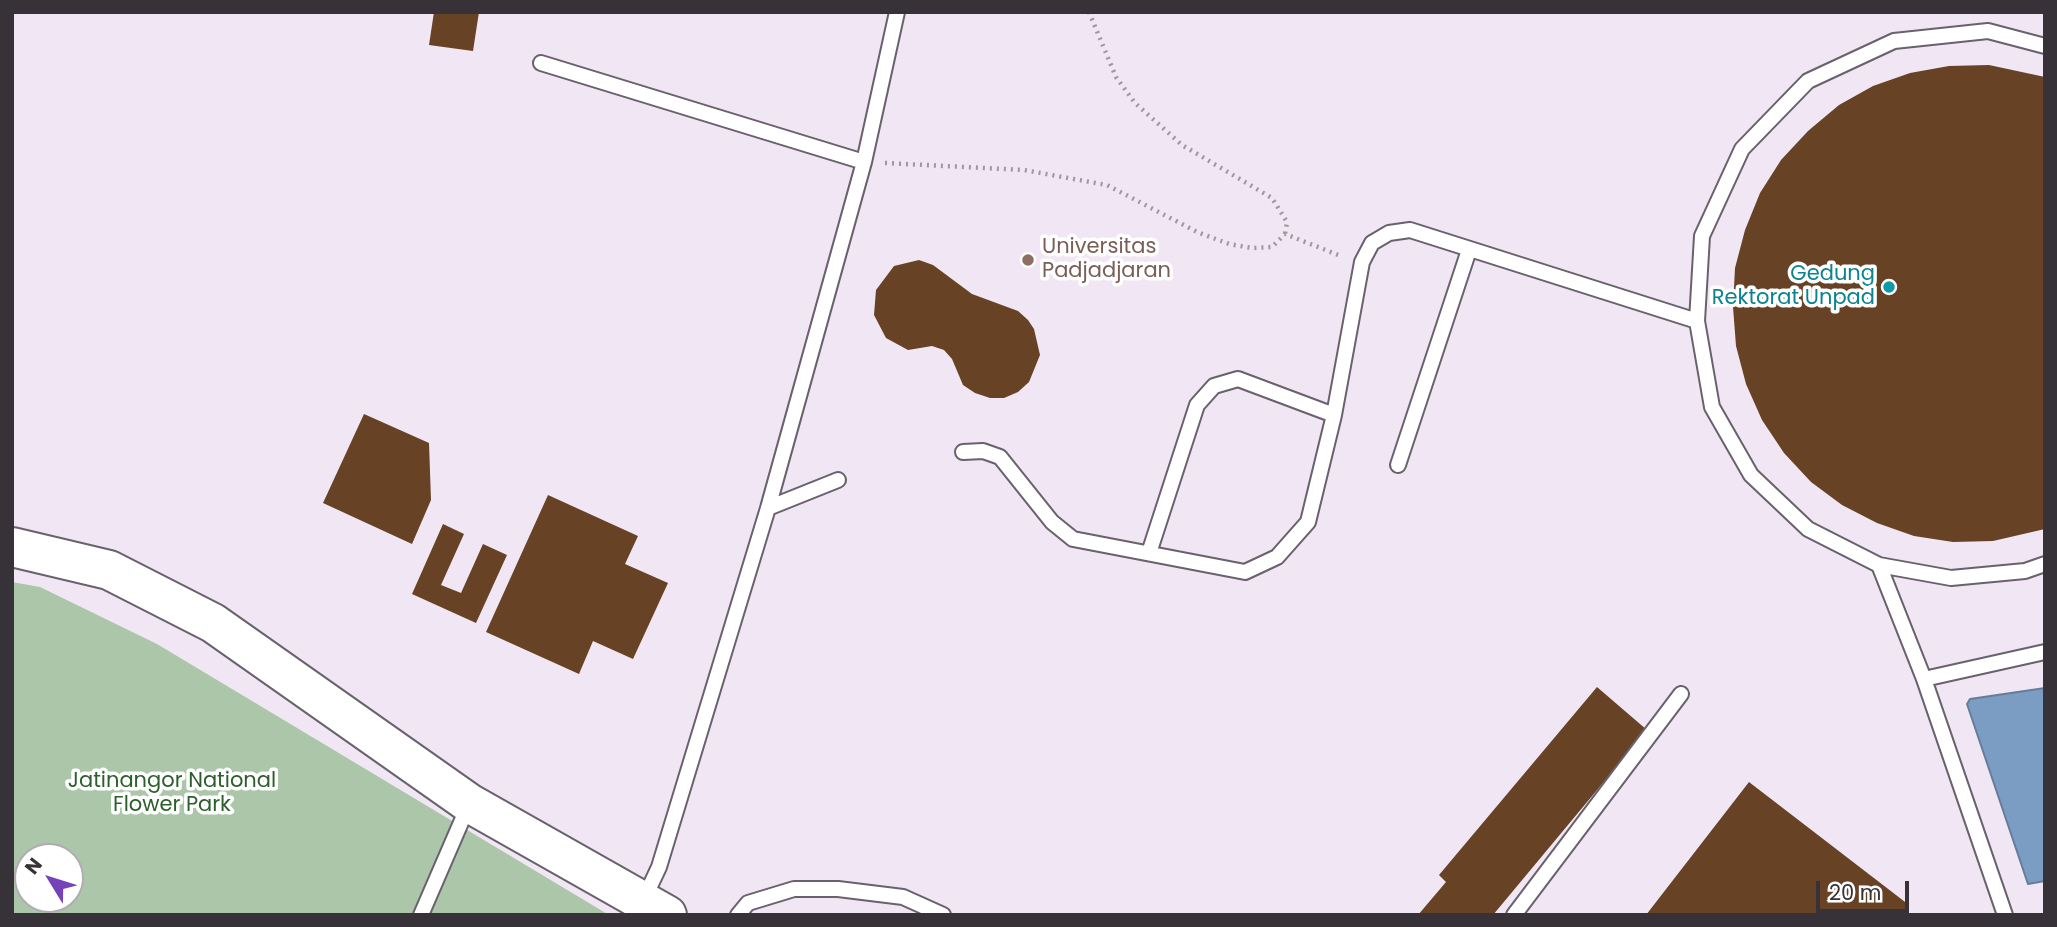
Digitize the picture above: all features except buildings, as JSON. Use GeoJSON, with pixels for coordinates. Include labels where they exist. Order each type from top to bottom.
{"type":"FeatureCollection","features":[{"type":"Feature","properties":{"kind":"main road"},"geometry":{"type":"LineString","coordinates":[[12,547],[109,570],[213,623],[469,803],[655,908]]}},
{"type":"Feature","properties":{"kind":"lane"},"geometry":{"type":"LineString","coordinates":[[655,908],[659,867],[768,508],[864,162],[897,12]]}},
{"type":"Feature","properties":{"kind":"lane"},"geometry":{"type":"LineString","coordinates":[[2045,46],[1988,31],[1894,41],[1808,81],[1742,149],[1702,236],[1697,321],[1712,407],[1751,475],[1808,529],[1879,565],[1951,578],[2025,572],[2045,564]]}},
{"type":"Feature","properties":{"kind":"lane"},"geometry":{"type":"LineString","coordinates":[[541,63],[864,162]]}},
{"type":"Feature","properties":{"kind":"lane"},"geometry":{"type":"LineString","coordinates":[[963,452],[983,451],[1000,457],[1052,522],[1073,539],[1245,572],[1277,557],[1308,522],[1334,415],[1362,262],[1372,243],[1389,233],[1410,230],[1697,321]]}},
{"type":"Feature","properties":{"kind":"lane"},"geometry":{"type":"LineString","coordinates":[[1398,465],[1469,250]]}},
{"type":"Feature","properties":{"kind":"lane"},"geometry":{"type":"LineString","coordinates":[[1149,553],[1197,405],[1214,386],[1238,379],[1334,415]]}},
{"type":"Feature","properties":{"kind":"lane"},"geometry":{"type":"LineString","coordinates":[[768,508],[838,480]]}},
{"type":"Feature","properties":{"kind":"lane"},"geometry":{"type":"LineString","coordinates":[[1879,565],[1924,679],[2005,915]]}},
{"type":"Feature","properties":{"kind":"lane"},"geometry":{"type":"LineString","coordinates":[[1924,679],[2045,652]]}},
{"type":"Feature","properties":{"kind":"lane"},"geometry":{"type":"LineString","coordinates":[[1514,915],[1681,694]]}},
{"type":"Feature","properties":{"kind":"lane"},"geometry":{"type":"LineString","coordinates":[[421,915],[469,803]]}},
{"type":"Feature","properties":{"kind":"lane"},"geometry":{"type":"LineString","coordinates":[[738,915],[748,903],[793,889],[838,889],[903,897],[943,915]]}},
{"type":"Feature","properties":{"kind":"path"},"geometry":{"type":"LineString","coordinates":[[864,162],[1024,170],[1107,185],[1197,232],[1229,244],[1252,248],[1272,247],[1285,234],[1287,222],[1272,198],[1182,145],[1135,103],[1116,77],[1089,12]]}},
{"type":"Feature","properties":{"kind":"path"},"geometry":{"type":"LineString","coordinates":[[1285,234],[1362,262]]}},
{"type":"Feature","properties":{"kind":"green space","name":"Jatinangor National Flower Park"},"geometry":{"type":"Polygon","coordinates":[[[12,582],[40,587],[157,644],[609,915],[12,915],[12,582]]]}},
{"type":"Feature","properties":{"kind":"water"},"geometry":{"type":"Polygon","coordinates":[[[2045,688],[2045,881],[2028,884],[1967,704],[1970,699],[2045,688]]]}},
{"type":"Feature","properties":{"kind":"place","name":"Universitas Padjadjaran"},"geometry":{"type":"Point","coordinates":[1028,260]}},
{"type":"Feature","properties":{"kind":"place","name":"Gedung Rektorat Unpad"},"geometry":{"type":"Point","coordinates":[1889,287]}}]}
